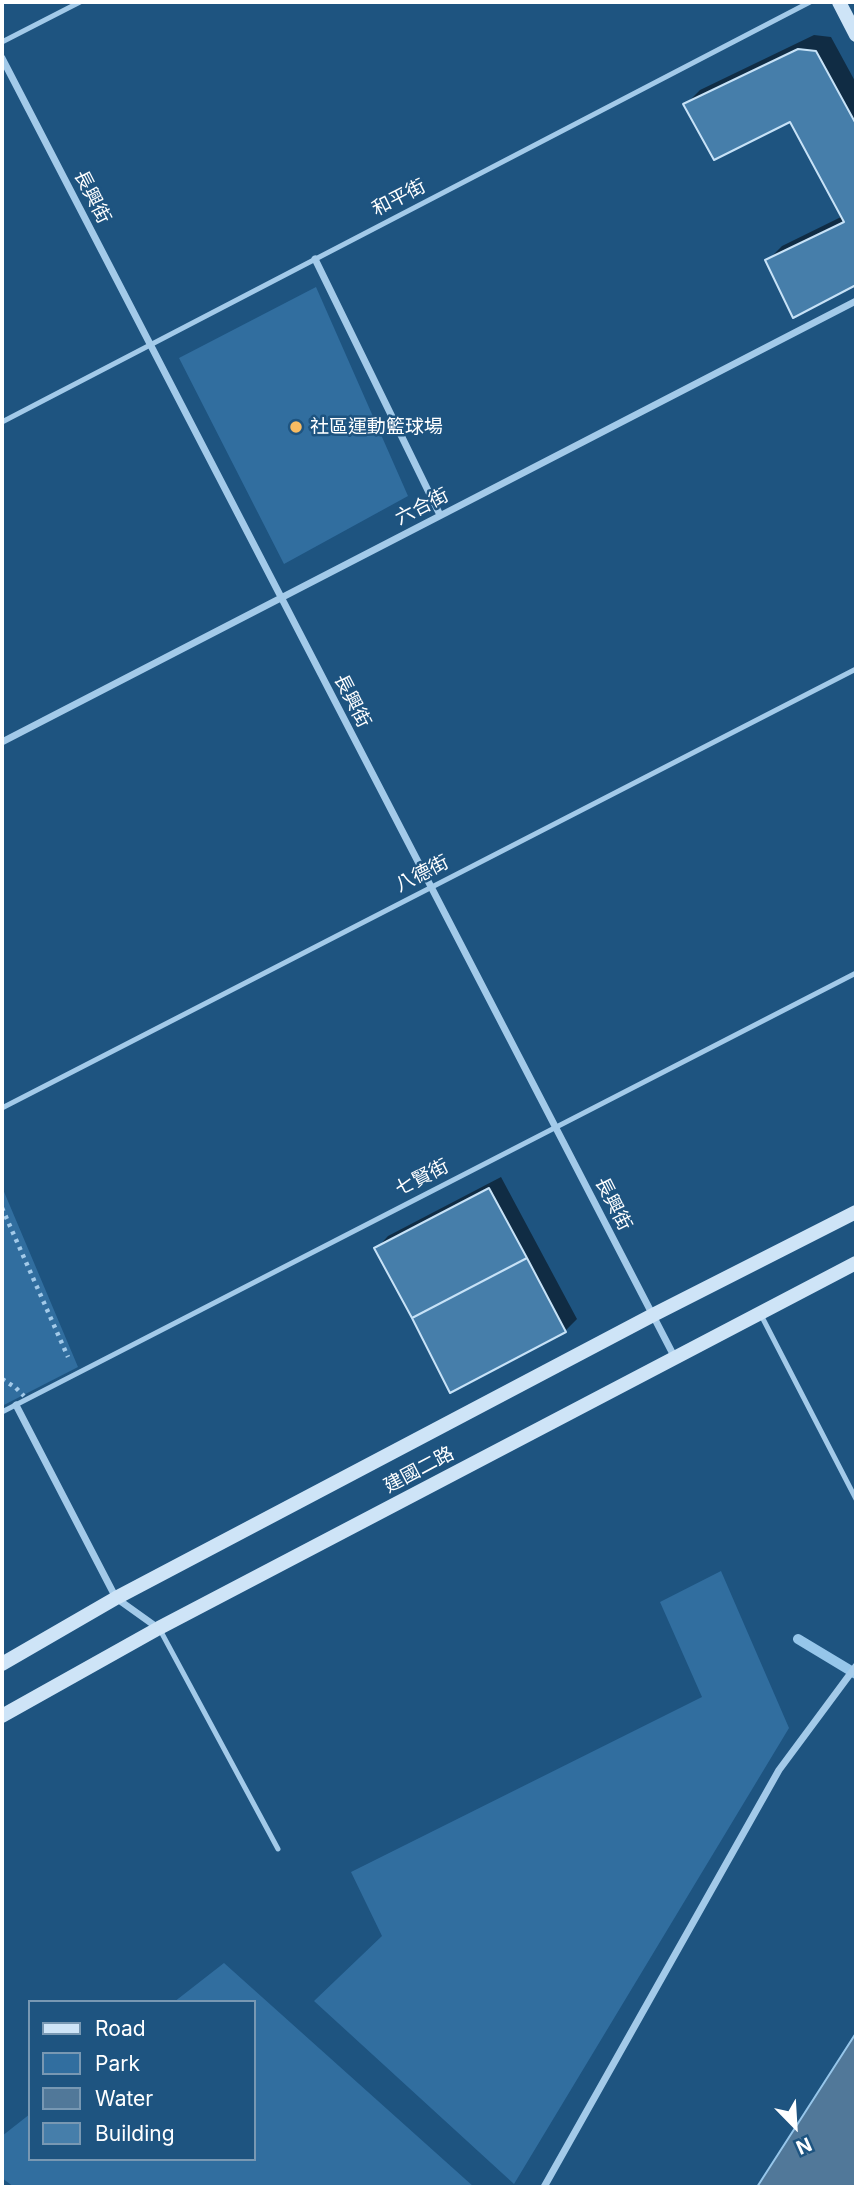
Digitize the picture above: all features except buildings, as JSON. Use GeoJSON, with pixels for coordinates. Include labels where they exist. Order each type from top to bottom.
{"type":"FeatureCollection","features":[{"type":"Feature","properties":{"kind":"street"},"geometry":{"type":"LineString","coordinates":[[839,2],[856,36]]}},
{"type":"Feature","properties":{"kind":"street","name":"長興街"},"geometry":{"type":"LineString","coordinates":[[2,58],[675,1358]]}},
{"type":"Feature","properties":{"kind":"street"},"geometry":{"type":"LineString","coordinates":[[315,259],[440,515]]}},
{"type":"Feature","properties":{"kind":"street","name":"六合街"},"geometry":{"type":"LineString","coordinates":[[2,742],[856,300]]}},
{"type":"Feature","properties":{"kind":"street","name":"建國二路"},"geometry":{"type":"LineString","coordinates":[[2,1664],[116,1598],[653,1315],[856,1212]]}},
{"type":"Feature","properties":{"kind":"street","name":"建國二路"},"geometry":{"type":"LineString","coordinates":[[2,1716],[159,1628],[856,1263]]}},
{"type":"Feature","properties":{"kind":"street"},"geometry":{"type":"LineString","coordinates":[[16,1405],[116,1598],[159,1628]]}},
{"type":"Feature","properties":{"kind":"street"},"geometry":{"type":"LineString","coordinates":[[544,2187],[779,1770],[856,1666]]}},
{"type":"Feature","properties":{"kind":"lane"},"geometry":{"type":"LineString","coordinates":[[2,42],[80,2]]}},
{"type":"Feature","properties":{"kind":"lane","name":"和平街"},"geometry":{"type":"LineString","coordinates":[[2,422],[810,2]]}},
{"type":"Feature","properties":{"kind":"lane","name":"八德街"},"geometry":{"type":"LineString","coordinates":[[2,1108],[856,669]]}},
{"type":"Feature","properties":{"kind":"lane","name":"七賢街"},"geometry":{"type":"LineString","coordinates":[[2,1412],[856,972]]}},
{"type":"Feature","properties":{"kind":"lane"},"geometry":{"type":"LineString","coordinates":[[760,1312],[856,1499]]}},
{"type":"Feature","properties":{"kind":"lane"},"geometry":{"type":"LineString","coordinates":[[159,1628],[278,1849]]}},
{"type":"Feature","properties":{"kind":"path"},"geometry":{"type":"LineString","coordinates":[[2,1208],[73,1368]]}},
{"type":"Feature","properties":{"kind":"path"},"geometry":{"type":"LineString","coordinates":[[16,1388],[24,1396]]}},
{"type":"Feature","properties":{"kind":"green space","name":"社區運動籃球場"},"geometry":{"type":"Polygon","coordinates":[[[316,287],[408,496],[284,564],[179,358],[316,287]]]}},
{"type":"Feature","properties":{"kind":"green space"},"geometry":{"type":"Polygon","coordinates":[[[2,1187],[78,1367],[2,1406],[2,1187]]]}},
{"type":"Feature","properties":{"kind":"green space"},"geometry":{"type":"Polygon","coordinates":[[[721,1571],[789,1728],[514,2184],[314,2001],[382,1936],[351,1872],[702,1697],[660,1602],[721,1571]]]}},
{"type":"Feature","properties":{"kind":"green space"},"geometry":{"type":"Polygon","coordinates":[[[224,1963],[474,2187],[14,2187],[2,2178],[2,2136],[28,2116],[28,2161],[256,2161],[256,2000],[177,2000],[224,1963]]]}},
{"type":"Feature","properties":{"kind":"water"},"geometry":{"type":"Polygon","coordinates":[[[856,2033],[856,2187],[757,2187],[856,2033]]]}},
{"type":"Feature","properties":{"kind":"waterway"},"geometry":{"type":"LineString","coordinates":[[798,1639],[856,1674]]}},
{"type":"Feature","properties":{"kind":"place","name":"社區運動籃球場"},"geometry":{"type":"Point","coordinates":[296,427]}}]}
